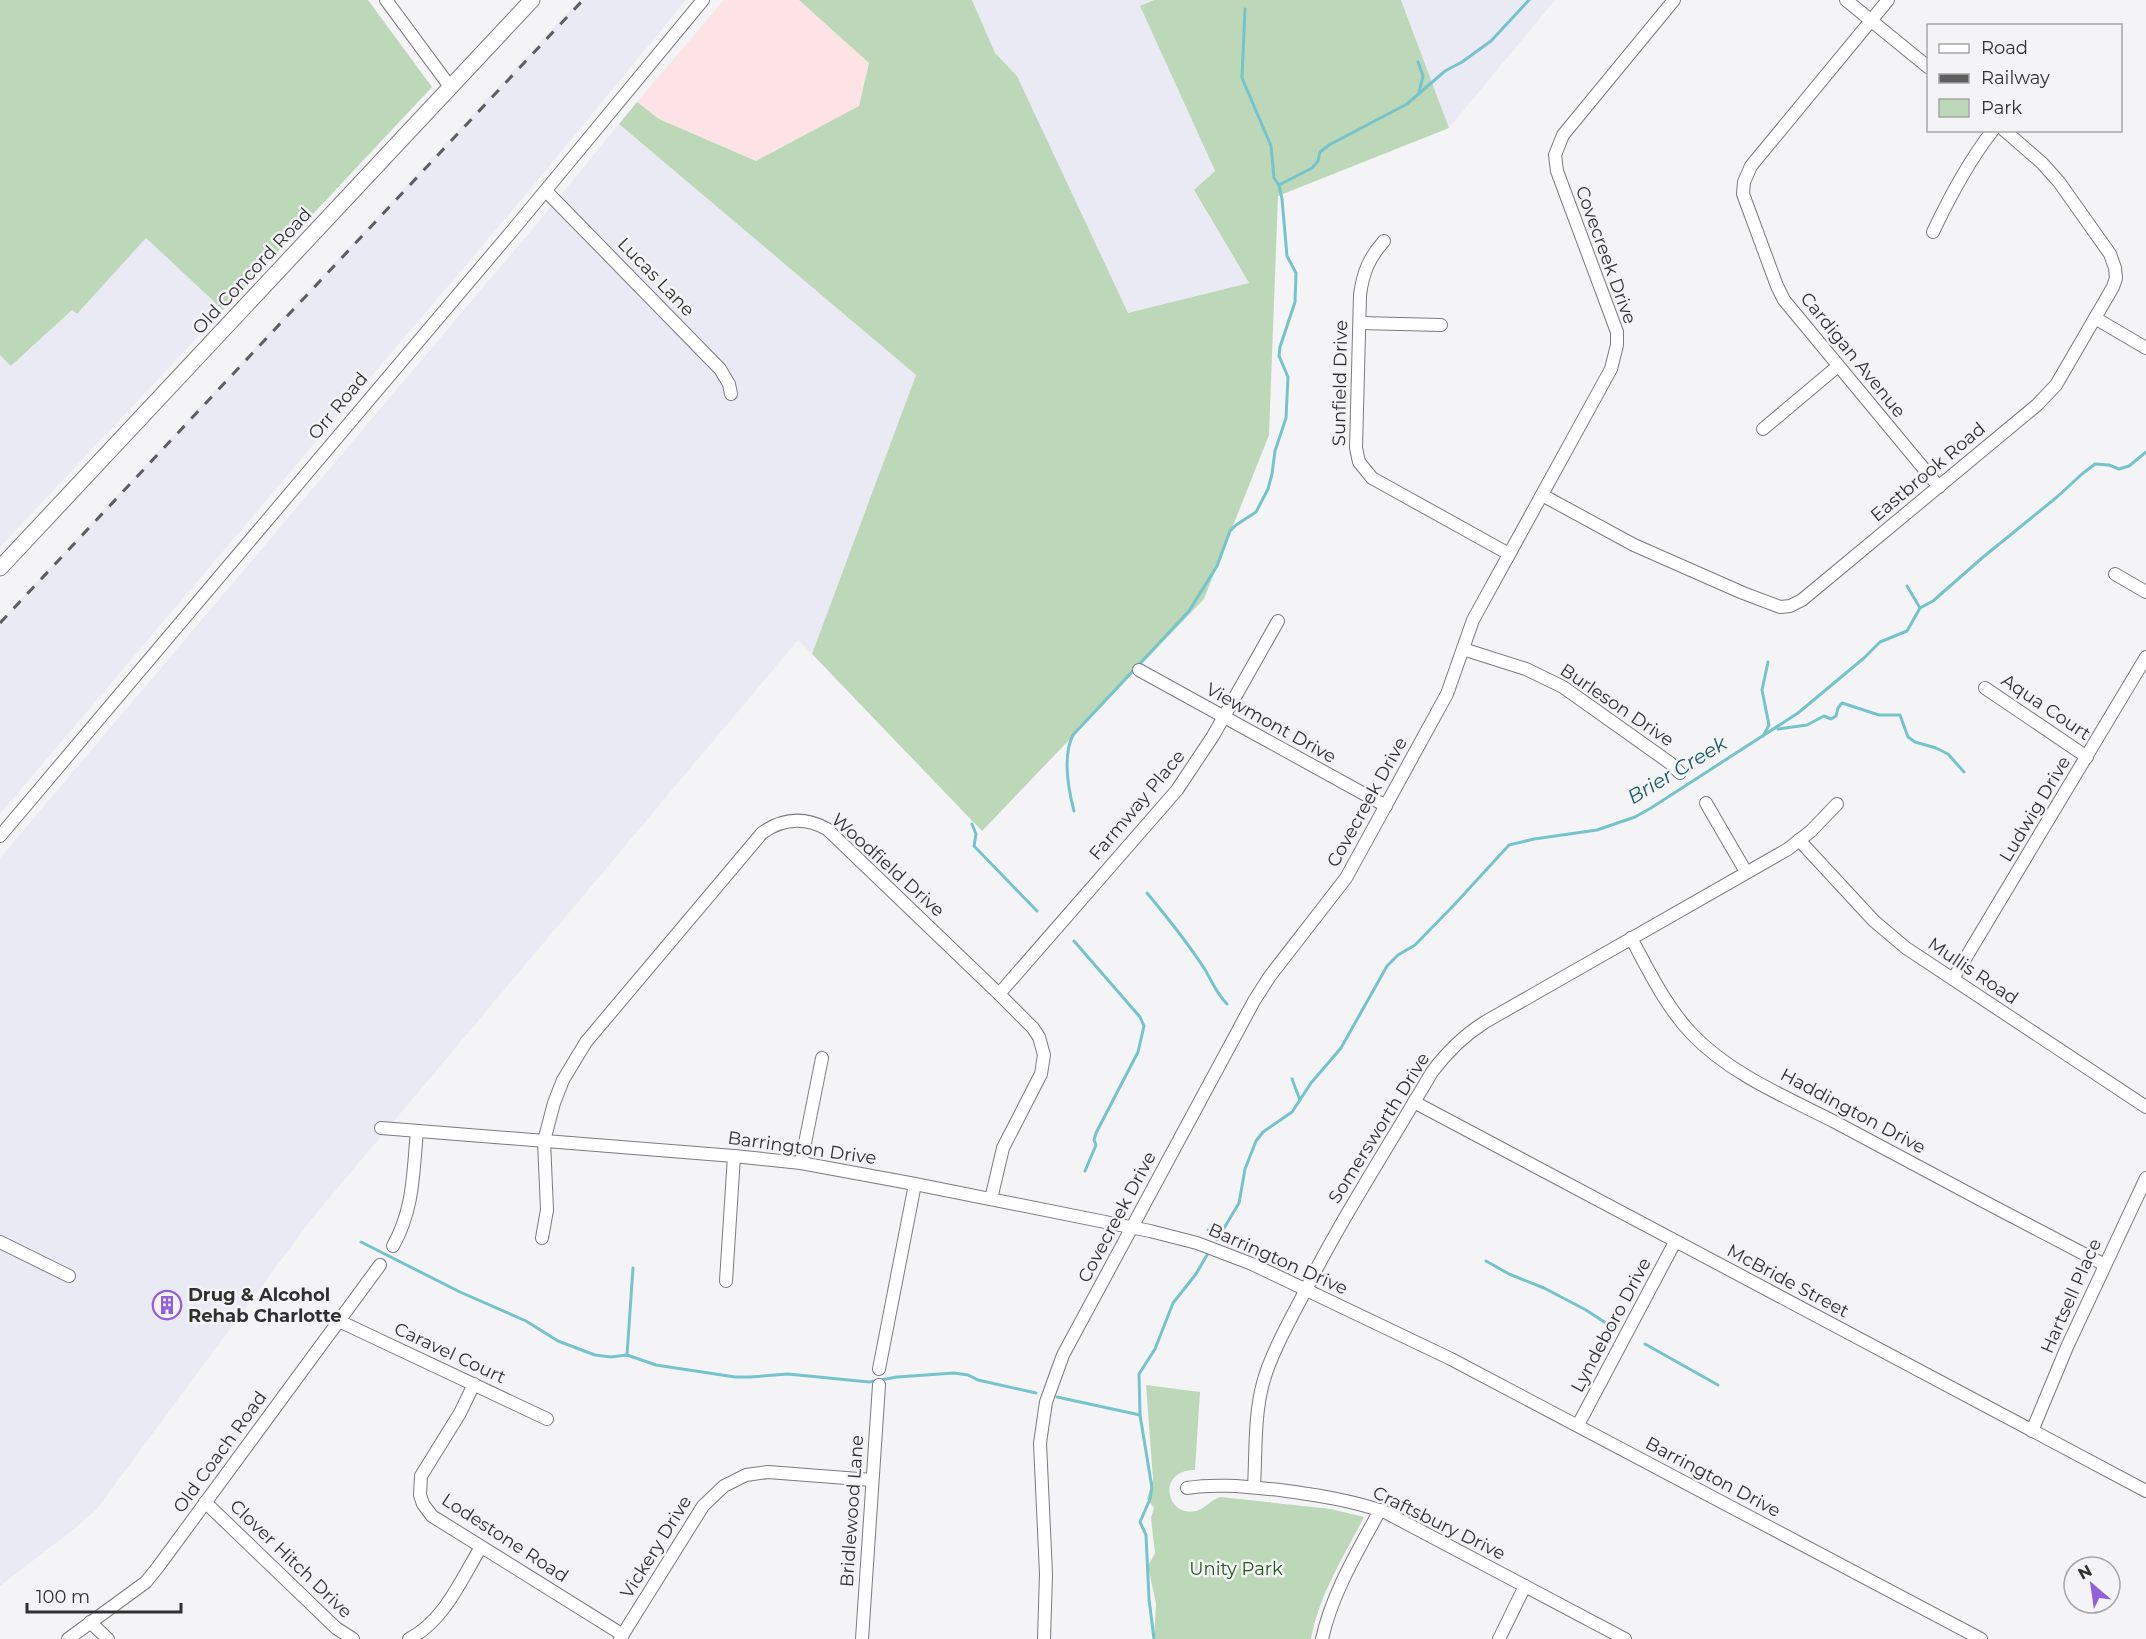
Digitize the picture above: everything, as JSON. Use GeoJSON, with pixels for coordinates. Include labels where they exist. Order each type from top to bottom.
{"type":"FeatureCollection","features":[{"type":"Feature","properties":{"kind":"street"},"geometry":{"type":"LineString","coordinates":[[386,0],[451,88]]}},
{"type":"Feature","properties":{"kind":"street","name":"Old Concord Road"},"geometry":{"type":"LineString","coordinates":[[0,568],[532,0]]}},
{"type":"Feature","properties":{"kind":"street","name":"Orr Road"},"geometry":{"type":"LineString","coordinates":[[0,836],[546,190],[703,0]]}},
{"type":"Feature","properties":{"kind":"street","name":"Covecreek Drive"},"geometry":{"type":"LineString","coordinates":[[1044,1639],[1046,1574],[1040,1443],[1043,1416],[1054,1376],[1063,1355],[1254,1001],[1270,976],[1346,878],[1386,806],[1447,694],[1473,620],[1611,369],[1617,345],[1613,319],[1557,171],[1555,155],[1563,135],[1674,0]]}},
{"type":"Feature","properties":{"kind":"street"},"geometry":{"type":"LineString","coordinates":[[1846,0],[1927,65]]}},
{"type":"Feature","properties":{"kind":"street","name":"Cardigan Avenue"},"geometry":{"type":"LineString","coordinates":[[1888,0],[1751,166],[1743,188],[1744,199],[1784,300],[1939,487]]}},
{"type":"Feature","properties":{"kind":"street"},"geometry":{"type":"LineString","coordinates":[[1932,232],[1968,165],[1992,132]]}},
{"type":"Feature","properties":{"kind":"street","name":"Eastbrook Road"},"geometry":{"type":"LineString","coordinates":[[1542,495],[1634,545],[1743,593],[1780,607],[1790,606],[1802,600],[2037,405],[2049,392],[2113,287],[2116,278],[2112,258],[2059,182],[2042,163],[2006,132]]}},
{"type":"Feature","properties":{"kind":"street","name":"Lucas Lane"},"geometry":{"type":"LineString","coordinates":[[546,190],[720,369],[729,384],[731,394]]}},
{"type":"Feature","properties":{"kind":"street","name":"Sunfield Drive"},"geometry":{"type":"LineString","coordinates":[[1384,241],[1369,260],[1364,272],[1360,295],[1356,448],[1359,462],[1372,478],[1509,554]]}},
{"type":"Feature","properties":{"kind":"street"},"geometry":{"type":"LineString","coordinates":[[2095,318],[2146,348]]}},
{"type":"Feature","properties":{"kind":"street"},"geometry":{"type":"LineString","coordinates":[[1360,323],[1441,325]]}},
{"type":"Feature","properties":{"kind":"street"},"geometry":{"type":"LineString","coordinates":[[1763,429],[1838,366]]}},
{"type":"Feature","properties":{"kind":"street"},"geometry":{"type":"LineString","coordinates":[[2115,574],[2146,592]]}},
{"type":"Feature","properties":{"kind":"street","name":"Farmway Place"},"geometry":{"type":"LineString","coordinates":[[999,994],[1177,790],[1195,766],[1278,621]]}},
{"type":"Feature","properties":{"kind":"street","name":"Burleson Drive"},"geometry":{"type":"LineString","coordinates":[[1463,649],[1545,677],[1563,687],[1670,763],[1680,773]]}},
{"type":"Feature","properties":{"kind":"street","name":"Ludwig Drive"},"geometry":{"type":"LineString","coordinates":[[1953,980],[2146,657]]}},
{"type":"Feature","properties":{"kind":"street","name":"Viewmont Drive"},"geometry":{"type":"LineString","coordinates":[[1139,670],[1386,806]]}},
{"type":"Feature","properties":{"kind":"street","name":"Aqua Court"},"geometry":{"type":"LineString","coordinates":[[1985,688],[2087,757]]}},
{"type":"Feature","properties":{"kind":"street"},"geometry":{"type":"LineString","coordinates":[[1706,803],[1746,872]]}},
{"type":"Feature","properties":{"kind":"street","name":"Somersworth Drive"},"geometry":{"type":"LineString","coordinates":[[1254,1487],[1259,1397],[1263,1380],[1306,1289],[1367,1178],[1444,1056],[1476,1028],[1800,840],[1837,804]]}},
{"type":"Feature","properties":{"kind":"street","name":"Woodfield Drive"},"geometry":{"type":"LineString","coordinates":[[542,1238],[548,1210],[544,1141],[563,1080],[586,1042],[762,833],[775,825],[788,821],[801,820],[827,829],[999,994],[1039,1037],[1044,1062],[1041,1074],[1003,1148],[991,1199]]}},
{"type":"Feature","properties":{"kind":"street","name":"Mullis Road"},"geometry":{"type":"LineString","coordinates":[[1800,840],[1874,921],[1893,938],[2146,1107]]}},
{"type":"Feature","properties":{"kind":"street","name":"Haddington Drive"},"geometry":{"type":"LineString","coordinates":[[1630,939],[1678,1018],[1705,1047],[1727,1063],[1863,1138],[2105,1265]]}},
{"type":"Feature","properties":{"kind":"street"},"geometry":{"type":"LineString","coordinates":[[801,1163],[822,1058]]}},
{"type":"Feature","properties":{"kind":"street","name":"McBride Street"},"geometry":{"type":"LineString","coordinates":[[1414,1102],[2146,1491]]}},
{"type":"Feature","properties":{"kind":"street","name":"Barrington Drive"},"geometry":{"type":"LineString","coordinates":[[381,1128],[801,1163],[1132,1227],[1211,1248],[1306,1289],[1451,1359],[1981,1639]]}},
{"type":"Feature","properties":{"kind":"street"},"geometry":{"type":"LineString","coordinates":[[393,1246],[410,1208],[417,1131]]}},
{"type":"Feature","properties":{"kind":"street"},"geometry":{"type":"LineString","coordinates":[[726,1281],[734,1156]]}},
{"type":"Feature","properties":{"kind":"street","name":"Hartsell Place"},"geometry":{"type":"LineString","coordinates":[[2032,1431],[2146,1178]]}},
{"type":"Feature","properties":{"kind":"street"},"geometry":{"type":"LineString","coordinates":[[879,1369],[915,1184]]}},
{"type":"Feature","properties":{"kind":"street"},"geometry":{"type":"LineString","coordinates":[[0,1242],[69,1276]]}},
{"type":"Feature","properties":{"kind":"street","name":"Lyndeboro Drive"},"geometry":{"type":"LineString","coordinates":[[1578,1425],[1675,1242]]}},
{"type":"Feature","properties":{"kind":"street","name":"Old Coach Road"},"geometry":{"type":"LineString","coordinates":[[68,1639],[146,1582],[380,1264]]}},
{"type":"Feature","properties":{"kind":"street","name":"Caravel Court"},"geometry":{"type":"LineString","coordinates":[[339,1321],[547,1419]]}},
{"type":"Feature","properties":{"kind":"street","name":"Lodestone Road"},"geometry":{"type":"LineString","coordinates":[[474,1384],[449,1431],[425,1466],[419,1485],[423,1504],[432,1516],[621,1637]]}},
{"type":"Feature","properties":{"kind":"street","name":"Bridlewood Lane"},"geometry":{"type":"LineString","coordinates":[[862,1639],[879,1385]]}},
{"type":"Feature","properties":{"kind":"street","name":"Vickery Drive"},"geometry":{"type":"LineString","coordinates":[[621,1637],[703,1506],[724,1486],[746,1475],[768,1472],[872,1480]]}},
{"type":"Feature","properties":{"kind":"street","name":"Craftsbury Drive"},"geometry":{"type":"LineString","coordinates":[[1186,1488],[1210,1484],[1254,1487],[1332,1497],[1380,1510],[1624,1639]]}},
{"type":"Feature","properties":{"kind":"street","name":"Clover Hitch Drive"},"geometry":{"type":"LineString","coordinates":[[205,1502],[336,1628],[353,1639]]}},
{"type":"Feature","properties":{"kind":"street"},"geometry":{"type":"LineString","coordinates":[[1322,1639],[1330,1610],[1341,1585],[1380,1510]]}},
{"type":"Feature","properties":{"kind":"street"},"geometry":{"type":"LineString","coordinates":[[409,1639],[427,1629],[437,1618],[481,1547]]}},
{"type":"Feature","properties":{"kind":"street"},"geometry":{"type":"LineString","coordinates":[[1498,1639],[1525,1586]]}},
{"type":"Feature","properties":{"kind":"street"},"geometry":{"type":"LineString","coordinates":[[90,1622],[108,1639]]}},
{"type":"Feature","properties":{"kind":"shaded area"},"geometry":{"type":"Polygon","coordinates":[[[579,0],[686,0],[522,199],[0,814],[0,621],[579,0]]]}},
{"type":"Feature","properties":{"kind":"shaded area"},"geometry":{"type":"Polygon","coordinates":[[[724,0],[799,0],[869,63],[859,107],[756,161],[659,119],[637,102],[724,0]]]}},
{"type":"Feature","properties":{"kind":"shaded area"},"geometry":{"type":"Polygon","coordinates":[[[972,0],[1154,0],[1140,6],[1215,172],[1194,191],[1249,284],[1128,314],[1017,76],[995,53],[972,0]]]}},
{"type":"Feature","properties":{"kind":"shaded area"},"geometry":{"type":"Polygon","coordinates":[[[1401,0],[1555,0],[1449,128],[1401,0]]]}},
{"type":"Feature","properties":{"kind":"shaded area"},"geometry":{"type":"Polygon","coordinates":[[[619,124],[916,375],[812,654],[798,640],[310,1221],[96,1510],[0,1586],[0,858],[619,124]]]}},
{"type":"Feature","properties":{"kind":"shaded area"},"geometry":{"type":"Polygon","coordinates":[[[146,238],[223,310],[0,547],[0,355],[12,366],[72,310],[77,314],[146,238]]]}},
{"type":"Feature","properties":{"kind":"green space"},"geometry":{"type":"Polygon","coordinates":[[[0,0],[368,0],[432,87],[223,310],[146,238],[77,314],[72,310],[11,366],[0,355],[0,0]]]}},
{"type":"Feature","properties":{"kind":"green space"},"geometry":{"type":"Polygon","coordinates":[[[799,0],[972,0],[995,53],[1017,76],[1128,313],[1249,283],[1194,190],[1215,171],[1140,6],[1154,0],[1401,0],[1449,128],[1278,196],[1269,435],[1204,599],[982,831],[812,654],[916,375],[619,124],[637,102],[659,119],[756,161],[859,106],[869,63],[799,0]]]}},
{"type":"Feature","properties":{"kind":"green space","name":"Unity Park"},"geometry":{"type":"Polygon","coordinates":[[[1146,1385],[1200,1392],[1195,1470],[1183,1472],[1174,1477],[1170,1485],[1172,1501],[1178,1508],[1196,1511],[1220,1497],[1331,1509],[1364,1517],[1326,1591],[1311,1639],[1154,1639],[1156,1604],[1148,1566],[1155,1553],[1151,1518],[1154,1508],[1147,1499],[1153,1479],[1146,1385]]]}},
{"type":"Feature","properties":{"kind":"waterway"},"geometry":{"type":"LineString","coordinates":[[1279,185],[1312,168],[1318,161],[1320,152],[1329,145],[1407,104],[1445,71],[1491,41],[1529,0]]}},
{"type":"Feature","properties":{"kind":"waterway"},"geometry":{"type":"LineString","coordinates":[[1074,811],[1068,783],[1067,763],[1073,735],[1189,611],[1217,566],[1230,531],[1256,512],[1268,489],[1275,451],[1286,418],[1288,377],[1279,356],[1295,302],[1296,273],[1287,256],[1282,199],[1279,185],[1274,178],[1271,146],[1242,78],[1245,9]]}},
{"type":"Feature","properties":{"kind":"waterway"},"geometry":{"type":"LineString","coordinates":[[1418,62],[1423,76],[1419,92]]}},
{"type":"Feature","properties":{"kind":"waterway","name":"Brier Creek"},"geometry":{"type":"LineString","coordinates":[[1217,1240],[1239,1203],[1245,1169],[1256,1141],[1263,1132],[1292,1112],[1311,1083],[1341,1048],[1387,966],[1398,955],[1415,945],[1509,845],[1597,830],[1635,817],[1651,808],[1798,713],[1880,642],[1907,631],[1920,608],[1933,601],[2095,464],[2109,465],[2119,469],[2129,466],[2146,452]]}},
{"type":"Feature","properties":{"kind":"waterway"},"geometry":{"type":"LineString","coordinates":[[1907,586],[1920,608]]}},
{"type":"Feature","properties":{"kind":"waterway"},"geometry":{"type":"LineString","coordinates":[[1763,736],[1769,725],[1762,690],[1768,662]]}},
{"type":"Feature","properties":{"kind":"waterway"},"geometry":{"type":"LineString","coordinates":[[1778,729],[1807,725],[1824,716],[1831,719],[1836,716],[1842,703],[1879,715],[1900,715],[1908,737],[1915,742],[1948,754],[1964,772]]}},
{"type":"Feature","properties":{"kind":"waterway"},"geometry":{"type":"LineString","coordinates":[[972,824],[976,834],[974,846],[1037,911]]}},
{"type":"Feature","properties":{"kind":"waterway"},"geometry":{"type":"LineString","coordinates":[[1147,893],[1191,949],[1227,1004]]}},
{"type":"Feature","properties":{"kind":"waterway"},"geometry":{"type":"LineString","coordinates":[[1074,941],[1140,1017],[1144,1026],[1138,1052],[1096,1133],[1094,1140],[1096,1145],[1085,1171]]}},
{"type":"Feature","properties":{"kind":"waterway"},"geometry":{"type":"LineString","coordinates":[[1292,1079],[1300,1100]]}},
{"type":"Feature","properties":{"kind":"waterway"},"geometry":{"type":"LineString","coordinates":[[1208,1230],[1220,1236]]}},
{"type":"Feature","properties":{"kind":"waterway"},"geometry":{"type":"LineString","coordinates":[[361,1242],[460,1292],[526,1321],[558,1341],[595,1355],[611,1357],[627,1355],[656,1365],[735,1377],[788,1374],[869,1382],[897,1377],[954,1373],[1036,1393]]}},
{"type":"Feature","properties":{"kind":"waterway","name":"Brier Creek"},"geometry":{"type":"LineString","coordinates":[[1154,1639],[1149,1599],[1146,1535],[1140,1522],[1152,1488],[1140,1415],[1139,1374],[1155,1349],[1173,1303],[1196,1274],[1207,1255]]}},
{"type":"Feature","properties":{"kind":"waterway"},"geometry":{"type":"LineString","coordinates":[[1486,1261],[1509,1274],[1544,1288],[1586,1310],[1612,1327]]}},
{"type":"Feature","properties":{"kind":"waterway"},"geometry":{"type":"LineString","coordinates":[[627,1355],[633,1268]]}},
{"type":"Feature","properties":{"kind":"waterway"},"geometry":{"type":"LineString","coordinates":[[1645,1344],[1718,1385]]}},
{"type":"Feature","properties":{"kind":"waterway"},"geometry":{"type":"LineString","coordinates":[[1057,1397],[1140,1415]]}},
{"type":"Feature","properties":{"kind":"railway"},"geometry":{"type":"LineString","coordinates":[[0,623],[583,0]]}},
{"type":"Feature","properties":{"kind":"place","name":"Drug & Alcohol Rehab Charlotte"},"geometry":{"type":"Point","coordinates":[167,1305]}}]}
